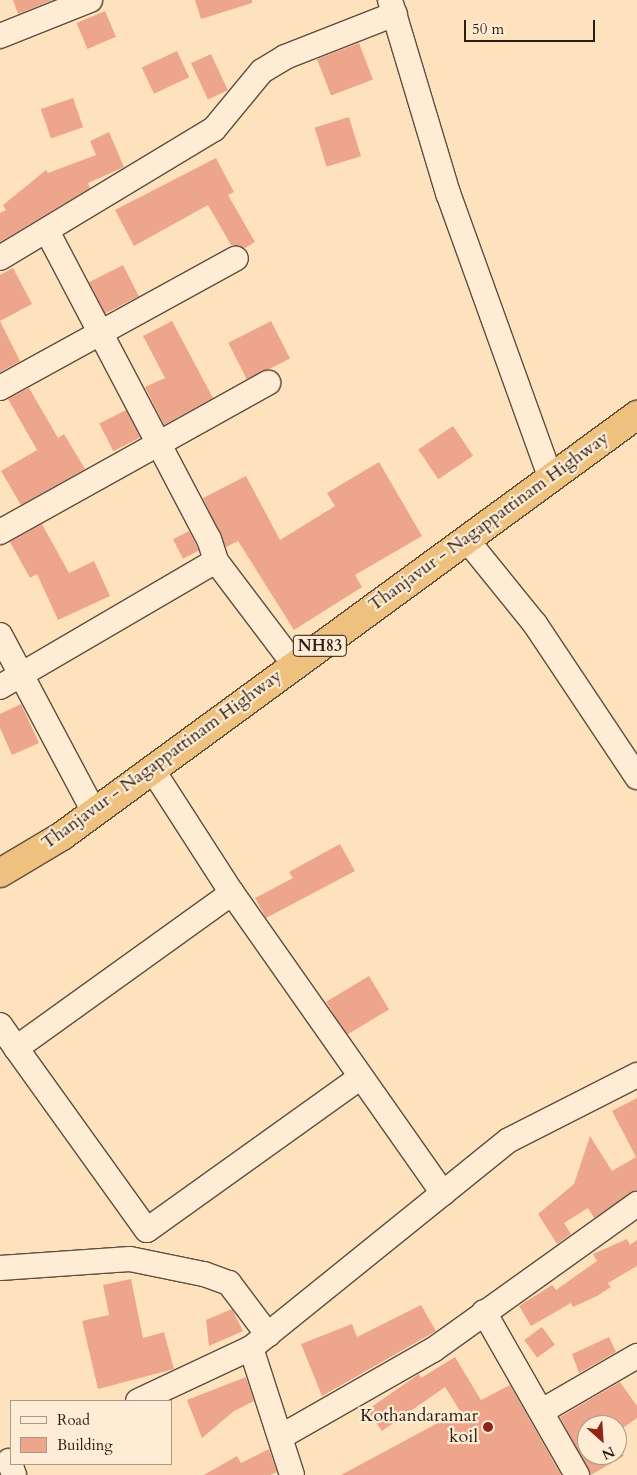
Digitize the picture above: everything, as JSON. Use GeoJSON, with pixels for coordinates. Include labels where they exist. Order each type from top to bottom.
{"type":"FeatureCollection","features":[{"type":"Feature","properties":{"kind":"highway","name":"Thanjavur - Nagappattinam Highway"},"geometry":{"type":"LineString","coordinates":[[0,873],[94,812],[637,415]]}},
{"type":"Feature","properties":{"kind":"street"},"geometry":{"type":"LineString","coordinates":[[0,36],[90,0]]}},
{"type":"Feature","properties":{"kind":"street"},"geometry":{"type":"LineString","coordinates":[[0,258],[214,129],[262,71],[285,57],[392,7],[448,193],[550,477]]}},
{"type":"Feature","properties":{"kind":"street"},"geometry":{"type":"LineString","coordinates":[[47,231],[98,333],[157,442],[216,561],[294,664]]}},
{"type":"Feature","properties":{"kind":"street"},"geometry":{"type":"LineString","coordinates":[[0,388],[236,258]]}},
{"type":"Feature","properties":{"kind":"street"},"geometry":{"type":"LineString","coordinates":[[0,532],[157,442],[268,383]]}},
{"type":"Feature","properties":{"kind":"street"},"geometry":{"type":"LineString","coordinates":[[467,540],[535,624],[637,777]]}},
{"type":"Feature","properties":{"kind":"street"},"geometry":{"type":"LineString","coordinates":[[0,687],[216,561]]}},
{"type":"Feature","properties":{"kind":"street"},"geometry":{"type":"LineString","coordinates":[[0,634],[94,812]]}},
{"type":"Feature","properties":{"kind":"street"},"geometry":{"type":"LineString","coordinates":[[152,769],[232,893],[443,1193]]}},
{"type":"Feature","properties":{"kind":"street"},"geometry":{"type":"LineString","coordinates":[[16,1048],[232,893]]}},
{"type":"Feature","properties":{"kind":"street"},"geometry":{"type":"LineString","coordinates":[[0,1025],[147,1230],[361,1077]]}},
{"type":"Feature","properties":{"kind":"street"},"geometry":{"type":"LineString","coordinates":[[140,1400],[259,1342],[509,1140],[637,1075]]}},
{"type":"Feature","properties":{"kind":"street"},"geometry":{"type":"LineString","coordinates":[[282,1436],[433,1350],[637,1204]]}},
{"type":"Feature","properties":{"kind":"street"},"geometry":{"type":"LineString","coordinates":[[0,1268],[130,1259],[204,1274],[229,1283],[259,1342],[292,1475]]}},
{"type":"Feature","properties":{"kind":"street"},"geometry":{"type":"LineString","coordinates":[[484,1312],[577,1475]]}},
{"type":"Feature","properties":{"kind":"street"},"geometry":{"type":"LineString","coordinates":[[542,1411],[637,1356]]}},
{"type":"Feature","properties":{"kind":"building"},"geometry":{"type":"Polygon","coordinates":[[[13,0],[53,0],[18,14],[13,0]]]}},
{"type":"Feature","properties":{"kind":"building"},"geometry":{"type":"Polygon","coordinates":[[[195,0],[252,0],[252,3],[201,19],[195,0]]]}},
{"type":"Feature","properties":{"kind":"building"},"geometry":{"type":"Polygon","coordinates":[[[105,11],[116,37],[87,49],[76,23],[105,11]]]}},
{"type":"Feature","properties":{"kind":"building"},"geometry":{"type":"Polygon","coordinates":[[[359,43],[373,79],[331,96],[317,59],[359,43]]]}},
{"type":"Feature","properties":{"kind":"building"},"geometry":{"type":"Polygon","coordinates":[[[177,51],[189,77],[154,94],[142,67],[177,51]]]}},
{"type":"Feature","properties":{"kind":"building"},"geometry":{"type":"Polygon","coordinates":[[[211,54],[228,90],[208,100],[191,63],[211,54]]]}},
{"type":"Feature","properties":{"kind":"building"},"geometry":{"type":"Polygon","coordinates":[[[73,98],[83,127],[51,138],[41,109],[73,98]]]}},
{"type":"Feature","properties":{"kind":"building"},"geometry":{"type":"Polygon","coordinates":[[[349,117],[361,156],[327,167],[315,128],[349,117]]]}},
{"type":"Feature","properties":{"kind":"building"},"geometry":{"type":"Polygon","coordinates":[[[109,132],[124,167],[88,183],[90,188],[0,242],[0,213],[6,210],[3,205],[46,170],[48,173],[96,155],[90,141],[109,132]]]}},
{"type":"Feature","properties":{"kind":"building"},"geometry":{"type":"Polygon","coordinates":[[[216,158],[234,192],[228,195],[255,242],[245,248],[231,245],[208,205],[134,246],[115,210],[216,158]]]}},
{"type":"Feature","properties":{"kind":"building"},"geometry":{"type":"Polygon","coordinates":[[[123,265],[139,296],[105,313],[89,282],[123,265]]]}},
{"type":"Feature","properties":{"kind":"building"},"geometry":{"type":"Polygon","coordinates":[[[13,268],[32,304],[0,321],[0,275],[13,268]]]}},
{"type":"Feature","properties":{"kind":"building"},"geometry":{"type":"Polygon","coordinates":[[[0,321],[20,361],[0,372],[0,321]]]}},
{"type":"Feature","properties":{"kind":"building"},"geometry":{"type":"Polygon","coordinates":[[[172,321],[213,398],[164,425],[145,387],[165,378],[143,336],[172,321]]]}},
{"type":"Feature","properties":{"kind":"building"},"geometry":{"type":"Polygon","coordinates":[[[271,321],[290,358],[247,380],[228,343],[271,321]]]}},
{"type":"Feature","properties":{"kind":"building"},"geometry":{"type":"Polygon","coordinates":[[[29,388],[58,438],[64,434],[85,469],[21,505],[1,471],[37,450],[8,399],[29,388]]]}},
{"type":"Feature","properties":{"kind":"building"},"geometry":{"type":"Polygon","coordinates":[[[126,410],[140,438],[113,451],[99,424],[126,410]]]}},
{"type":"Feature","properties":{"kind":"building"},"geometry":{"type":"Polygon","coordinates":[[[453,426],[473,456],[438,479],[418,449],[453,426]]]}},
{"type":"Feature","properties":{"kind":"building"},"geometry":{"type":"Polygon","coordinates":[[[379,462],[422,536],[355,575],[362,587],[294,630],[238,541],[226,547],[203,498],[246,476],[280,540],[335,506],[327,493],[379,462]]]}},
{"type":"Feature","properties":{"kind":"building"},"geometry":{"type":"Polygon","coordinates":[[[42,524],[69,573],[94,561],[110,596],[58,620],[37,574],[30,578],[10,542],[42,524]]]}},
{"type":"Feature","properties":{"kind":"building"},"geometry":{"type":"Polygon","coordinates":[[[189,531],[199,551],[183,559],[173,539],[189,531]]]}},
{"type":"Feature","properties":{"kind":"building"},"geometry":{"type":"Polygon","coordinates":[[[21,704],[39,743],[12,755],[0,728],[0,714],[21,704]]]}},
{"type":"Feature","properties":{"kind":"building"},"geometry":{"type":"Polygon","coordinates":[[[340,844],[355,871],[266,918],[255,898],[293,878],[289,872],[340,844]]]}},
{"type":"Feature","properties":{"kind":"building"},"geometry":{"type":"Polygon","coordinates":[[[369,976],[389,1009],[346,1035],[326,1002],[369,976]]]}},
{"type":"Feature","properties":{"kind":"building"},"geometry":{"type":"Polygon","coordinates":[[[637,1098],[637,1190],[594,1218],[588,1208],[564,1223],[571,1234],[557,1244],[538,1214],[574,1184],[590,1136],[612,1171],[636,1157],[612,1111],[637,1098]]]}},
{"type":"Feature","properties":{"kind":"building"},"geometry":{"type":"Polygon","coordinates":[[[627,1239],[630,1245],[637,1240],[637,1266],[608,1283],[611,1287],[597,1296],[573,1307],[571,1303],[531,1326],[519,1306],[552,1285],[556,1290],[597,1261],[593,1254],[627,1239]]]}},
{"type":"Feature","properties":{"kind":"building"},"geometry":{"type":"Polygon","coordinates":[[[131,1279],[143,1338],[164,1332],[174,1369],[98,1389],[82,1321],[109,1315],[103,1285],[131,1279]]]}},
{"type":"Feature","properties":{"kind":"building"},"geometry":{"type":"Polygon","coordinates":[[[421,1305],[436,1331],[322,1396],[301,1344],[352,1324],[357,1337],[421,1305]]]}},
{"type":"Feature","properties":{"kind":"building"},"geometry":{"type":"Polygon","coordinates":[[[232,1309],[243,1331],[209,1346],[206,1320],[232,1309]]]}},
{"type":"Feature","properties":{"kind":"building"},"geometry":{"type":"Polygon","coordinates":[[[542,1327],[555,1345],[537,1358],[524,1340],[542,1327]]]}},
{"type":"Feature","properties":{"kind":"building"},"geometry":{"type":"Polygon","coordinates":[[[609,1337],[616,1352],[579,1373],[572,1354],[609,1337]]]}},
{"type":"Feature","properties":{"kind":"building","name":"Kothandaramar koil"},"geometry":{"type":"Polygon","coordinates":[[[455,1357],[481,1400],[510,1385],[561,1475],[341,1475],[460,1411],[445,1387],[382,1431],[367,1410],[419,1374],[421,1378],[455,1357]]]}},
{"type":"Feature","properties":{"kind":"building"},"geometry":{"type":"Polygon","coordinates":[[[246,1377],[254,1401],[234,1411],[202,1438],[187,1400],[246,1377]]]}},
{"type":"Feature","properties":{"kind":"building"},"geometry":{"type":"Polygon","coordinates":[[[620,1382],[637,1406],[637,1418],[627,1425],[627,1415],[577,1415],[577,1449],[560,1417],[620,1382]]]}},
{"type":"Feature","properties":{"kind":"building"},"geometry":{"type":"Polygon","coordinates":[[[269,1449],[277,1472],[270,1475],[204,1475],[237,1456],[241,1463],[269,1449]]]}},
{"type":"Feature","properties":{"kind":"building"},"geometry":{"type":"Polygon","coordinates":[[[586,1465],[608,1465],[591,1475],[586,1465]]]}},
{"type":"Feature","properties":{"kind":"place","name":"Kothandaramar koil"},"geometry":{"type":"Point","coordinates":[488,1427]}}]}
